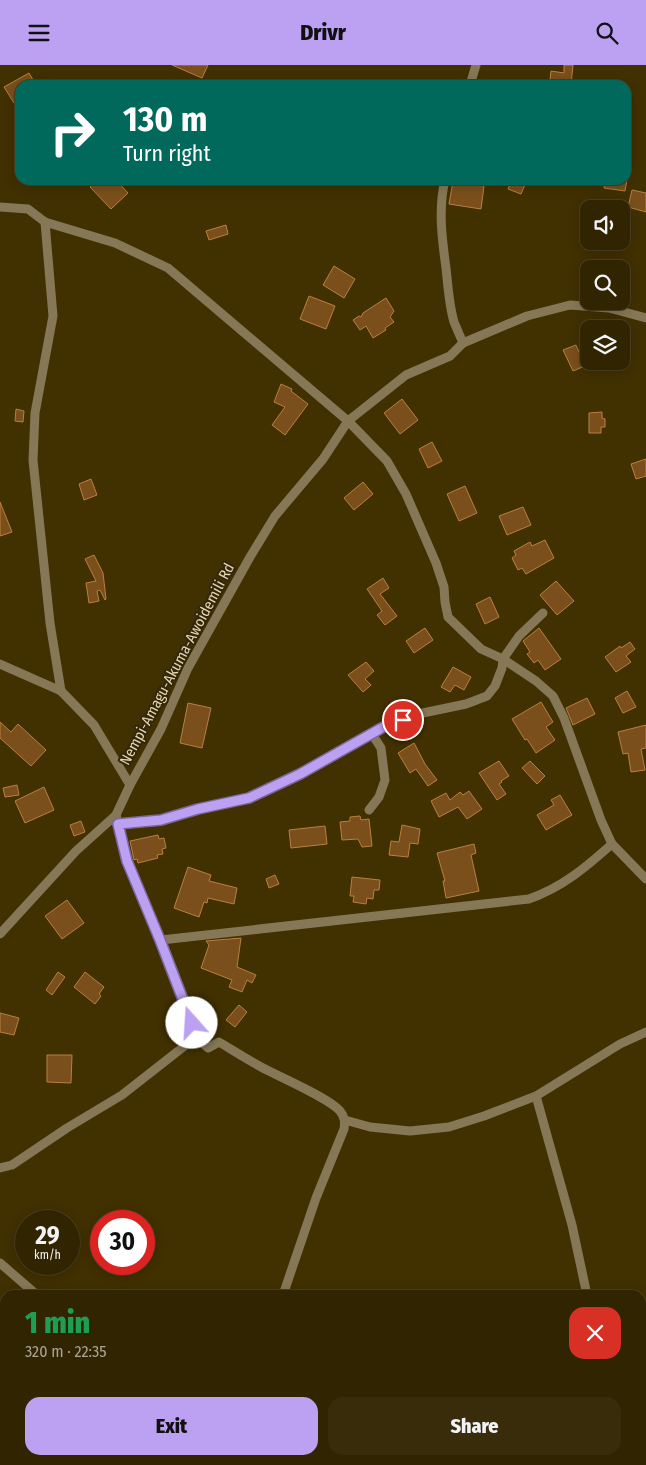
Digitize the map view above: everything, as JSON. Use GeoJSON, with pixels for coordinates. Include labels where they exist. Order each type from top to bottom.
{"type":"FeatureCollection","features":[{"type":"Feature","properties":{"kind":"street"},"geometry":{"type":"LineString","coordinates":[[472,80],[476,65]]}},
{"type":"Feature","properties":{"kind":"street"},"geometry":{"type":"LineString","coordinates":[[444,185],[441,207],[442,236],[448,292],[454,321],[463,343]]}},
{"type":"Feature","properties":{"kind":"street"},"geometry":{"type":"LineString","coordinates":[[0,207],[28,209],[45,222],[115,243],[168,268],[348,421],[388,461],[406,495],[436,563],[444,587],[448,617],[481,649],[503,659],[536,681],[552,696],[564,718],[600,820],[612,843],[646,879]]}},
{"type":"Feature","properties":{"kind":"street"},"geometry":{"type":"LineString","coordinates":[[45,222],[53,316],[35,413],[33,460],[50,623],[61,691]]}},
{"type":"Feature","properties":{"kind":"street","name":"Nempi-Amagu-Akuma-Awoidemili Rd"},"geometry":{"type":"LineString","coordinates":[[0,934],[76,851],[117,820],[130,785],[160,729],[188,668],[250,557],[275,516],[323,459],[348,421],[406,375],[450,357],[463,343],[527,316],[570,305],[609,308],[646,318]]}},
{"type":"Feature","properties":{"kind":"street"},"geometry":{"type":"LineString","coordinates":[[285,1290],[316,1198],[344,1129],[345,1120],[335,1107],[219,1042],[208,1048],[196,1037],[188,1009],[127,861],[117,820],[161,820],[198,809],[249,798],[300,774],[387,725],[418,714],[448,709],[487,696],[495,685],[502,668],[503,659],[519,636],[543,613]]}},
{"type":"Feature","properties":{"kind":"street"},"geometry":{"type":"LineString","coordinates":[[0,664],[61,691],[94,725],[130,785]]}},
{"type":"Feature","properties":{"kind":"street"},"geometry":{"type":"LineString","coordinates":[[369,810],[379,797],[385,780],[381,748],[372,734]]}},
{"type":"Feature","properties":{"kind":"street"},"geometry":{"type":"LineString","coordinates":[[160,940],[529,899],[549,892],[569,880],[612,843]]}},
{"type":"Feature","properties":{"kind":"street"},"geometry":{"type":"LineString","coordinates":[[345,1120],[370,1127],[410,1131],[448,1127],[484,1116],[536,1096],[620,1044],[646,1032]]}},
{"type":"Feature","properties":{"kind":"street"},"geometry":{"type":"LineString","coordinates":[[0,1167],[12,1165],[67,1128],[122,1095],[196,1037]]}},
{"type":"Feature","properties":{"kind":"street"},"geometry":{"type":"LineString","coordinates":[[536,1096],[569,1216],[586,1290]]}},
{"type":"Feature","properties":{"kind":"street"},"geometry":{"type":"LineString","coordinates":[[0,1263],[31,1290]]}},
{"type":"Feature","properties":{"kind":"building"},"geometry":{"type":"Polygon","coordinates":[[[172,65],[208,65],[202,78],[172,65]]]}},
{"type":"Feature","properties":{"kind":"building"},"geometry":{"type":"Polygon","coordinates":[[[564,65],[573,65],[572,80],[550,80],[551,71],[564,73],[564,65]]]}},
{"type":"Feature","properties":{"kind":"building"},"geometry":{"type":"Polygon","coordinates":[[[29,73],[33,80],[16,80],[29,73]]]}},
{"type":"Feature","properties":{"kind":"building"},"geometry":{"type":"Polygon","coordinates":[[[15,81],[15,102],[14,103],[4,87],[15,81]]]}},
{"type":"Feature","properties":{"kind":"building"},"geometry":{"type":"Polygon","coordinates":[[[92,185],[121,185],[128,193],[111,209],[90,187],[92,185]]]}},
{"type":"Feature","properties":{"kind":"building"},"geometry":{"type":"Polygon","coordinates":[[[452,185],[484,186],[481,209],[449,204],[452,185]]]}},
{"type":"Feature","properties":{"kind":"building"},"geometry":{"type":"Polygon","coordinates":[[[510,185],[525,185],[521,194],[508,189],[510,185]]]}},
{"type":"Feature","properties":{"kind":"building"},"geometry":{"type":"Polygon","coordinates":[[[604,185],[626,185],[625,191],[604,188],[604,185]]]}},
{"type":"Feature","properties":{"kind":"building"},"geometry":{"type":"Polygon","coordinates":[[[632,190],[646,193],[646,212],[630,208],[632,190]]]}},
{"type":"Feature","properties":{"kind":"building"},"geometry":{"type":"Polygon","coordinates":[[[226,225],[228,234],[209,240],[206,231],[226,225]]]}},
{"type":"Feature","properties":{"kind":"building"},"geometry":{"type":"Polygon","coordinates":[[[334,266],[355,279],[344,298],[323,285],[334,266]]]}},
{"type":"Feature","properties":{"kind":"building"},"geometry":{"type":"Polygon","coordinates":[[[309,296],[335,306],[326,329],[300,319],[309,296]]]}},
{"type":"Feature","properties":{"kind":"building"},"geometry":{"type":"Polygon","coordinates":[[[386,298],[394,311],[390,317],[394,322],[385,328],[386,330],[373,338],[366,326],[360,330],[353,320],[359,316],[361,317],[363,313],[386,298]]]}},
{"type":"Feature","properties":{"kind":"building"},"geometry":{"type":"Polygon","coordinates":[[[576,345],[580,354],[580,368],[573,371],[563,350],[576,345]]]}},
{"type":"Feature","properties":{"kind":"building"},"geometry":{"type":"Polygon","coordinates":[[[281,384],[292,389],[291,391],[308,404],[285,435],[272,425],[285,407],[274,402],[281,384]]]}},
{"type":"Feature","properties":{"kind":"building"},"geometry":{"type":"Polygon","coordinates":[[[402,399],[418,420],[400,434],[384,413],[402,399]]]}},
{"type":"Feature","properties":{"kind":"building"},"geometry":{"type":"Polygon","coordinates":[[[16,409],[24,411],[23,422],[15,421],[16,409]]]}},
{"type":"Feature","properties":{"kind":"building"},"geometry":{"type":"Polygon","coordinates":[[[602,412],[602,418],[605,419],[605,427],[601,427],[601,433],[589,433],[589,413],[602,412]]]}},
{"type":"Feature","properties":{"kind":"building"},"geometry":{"type":"Polygon","coordinates":[[[432,442],[442,461],[428,468],[419,449],[432,442]]]}},
{"type":"Feature","properties":{"kind":"building"},"geometry":{"type":"Polygon","coordinates":[[[646,459],[646,476],[636,479],[631,464],[646,459]]]}},
{"type":"Feature","properties":{"kind":"building"},"geometry":{"type":"Polygon","coordinates":[[[91,479],[97,495],[84,500],[79,484],[91,479]]]}},
{"type":"Feature","properties":{"kind":"building"},"geometry":{"type":"Polygon","coordinates":[[[363,482],[373,494],[354,510],[344,498],[363,482]]]}},
{"type":"Feature","properties":{"kind":"building"},"geometry":{"type":"Polygon","coordinates":[[[465,486],[477,513],[459,521],[447,494],[465,486]]]}},
{"type":"Feature","properties":{"kind":"building"},"geometry":{"type":"Polygon","coordinates":[[[0,502],[12,532],[0,536],[0,502]]]}},
{"type":"Feature","properties":{"kind":"building"},"geometry":{"type":"Polygon","coordinates":[[[523,507],[531,525],[507,535],[499,516],[523,507]]]}},
{"type":"Feature","properties":{"kind":"building"},"geometry":{"type":"Polygon","coordinates":[[[545,540],[554,558],[526,574],[522,568],[518,570],[512,558],[516,555],[514,551],[530,542],[532,546],[545,540]]]}},
{"type":"Feature","properties":{"kind":"building"},"geometry":{"type":"Polygon","coordinates":[[[94,555],[103,573],[106,599],[100,590],[97,591],[99,601],[89,603],[86,583],[96,581],[85,559],[94,555]]]}},
{"type":"Feature","properties":{"kind":"building"},"geometry":{"type":"Polygon","coordinates":[[[383,578],[389,588],[380,594],[397,616],[385,625],[377,615],[382,611],[367,589],[383,578]]]}},
{"type":"Feature","properties":{"kind":"building"},"geometry":{"type":"Polygon","coordinates":[[[556,581],[574,601],[557,615],[540,595],[556,581]]]}},
{"type":"Feature","properties":{"kind":"building"},"geometry":{"type":"Polygon","coordinates":[[[490,597],[499,617],[485,624],[476,604],[490,597]]]}},
{"type":"Feature","properties":{"kind":"building"},"geometry":{"type":"Polygon","coordinates":[[[425,628],[433,640],[414,653],[406,641],[425,628]]]}},
{"type":"Feature","properties":{"kind":"building"},"geometry":{"type":"Polygon","coordinates":[[[539,628],[561,659],[545,670],[538,660],[534,663],[527,654],[530,652],[523,641],[539,628]]]}},
{"type":"Feature","properties":{"kind":"building"},"geometry":{"type":"Polygon","coordinates":[[[630,642],[635,649],[626,656],[631,662],[616,672],[605,657],[620,646],[621,648],[630,642]]]}},
{"type":"Feature","properties":{"kind":"building"},"geometry":{"type":"Polygon","coordinates":[[[366,662],[374,671],[365,679],[371,685],[363,692],[348,675],[366,662]]]}},
{"type":"Feature","properties":{"kind":"building"},"geometry":{"type":"Polygon","coordinates":[[[453,667],[471,677],[464,690],[455,685],[450,692],[441,687],[453,667]]]}},
{"type":"Feature","properties":{"kind":"building"},"geometry":{"type":"Polygon","coordinates":[[[627,691],[636,707],[623,713],[615,698],[627,691]]]}},
{"type":"Feature","properties":{"kind":"building"},"geometry":{"type":"Polygon","coordinates":[[[587,698],[595,714],[573,725],[566,708],[587,698]]]}},
{"type":"Feature","properties":{"kind":"building"},"geometry":{"type":"Polygon","coordinates":[[[541,702],[553,722],[546,727],[555,740],[536,753],[512,719],[541,702]]]}},
{"type":"Feature","properties":{"kind":"building"},"geometry":{"type":"Polygon","coordinates":[[[188,703],[211,708],[202,748],[180,743],[188,703]]]}},
{"type":"Feature","properties":{"kind":"building"},"geometry":{"type":"Polygon","coordinates":[[[0,722],[11,732],[18,724],[46,750],[31,766],[0,738],[0,722]]]}},
{"type":"Feature","properties":{"kind":"building"},"geometry":{"type":"Polygon","coordinates":[[[646,725],[646,748],[641,749],[645,770],[631,772],[628,753],[623,754],[618,732],[646,725]]]}},
{"type":"Feature","properties":{"kind":"building"},"geometry":{"type":"Polygon","coordinates":[[[414,743],[425,764],[437,780],[428,786],[416,769],[410,773],[398,753],[414,743]]]}},
{"type":"Feature","properties":{"kind":"building"},"geometry":{"type":"Polygon","coordinates":[[[499,761],[509,776],[499,784],[506,794],[497,800],[479,773],[499,761]]]}},
{"type":"Feature","properties":{"kind":"building"},"geometry":{"type":"Polygon","coordinates":[[[530,761],[545,776],[537,784],[522,768],[530,761]]]}},
{"type":"Feature","properties":{"kind":"building"},"geometry":{"type":"Polygon","coordinates":[[[17,785],[19,795],[5,797],[3,788],[17,785]]]}},
{"type":"Feature","properties":{"kind":"building"},"geometry":{"type":"Polygon","coordinates":[[[44,787],[54,810],[25,823],[15,801],[44,787]]]}},
{"type":"Feature","properties":{"kind":"building"},"geometry":{"type":"Polygon","coordinates":[[[469,791],[482,809],[467,819],[458,807],[439,817],[431,801],[446,793],[450,800],[460,792],[463,795],[469,791]]]}},
{"type":"Feature","properties":{"kind":"building"},"geometry":{"type":"Polygon","coordinates":[[[560,795],[572,815],[546,830],[537,815],[554,805],[551,800],[560,795]]]}},
{"type":"Feature","properties":{"kind":"building"},"geometry":{"type":"Polygon","coordinates":[[[360,816],[361,820],[369,819],[372,846],[362,847],[358,839],[342,840],[340,822],[350,821],[350,817],[360,816]]]}},
{"type":"Feature","properties":{"kind":"building"},"geometry":{"type":"Polygon","coordinates":[[[81,821],[85,832],[74,836],[70,825],[81,821]]]}},
{"type":"Feature","properties":{"kind":"building"},"geometry":{"type":"Polygon","coordinates":[[[402,825],[420,829],[418,844],[410,843],[408,857],[389,855],[391,841],[399,842],[402,825]]]}},
{"type":"Feature","properties":{"kind":"building"},"geometry":{"type":"Polygon","coordinates":[[[325,826],[327,844],[291,848],[289,830],[325,826]]]}},
{"type":"Feature","properties":{"kind":"building"},"geometry":{"type":"Polygon","coordinates":[[[158,835],[159,839],[164,838],[166,848],[162,849],[163,854],[157,855],[158,858],[138,863],[137,859],[134,860],[130,841],[158,835]]]}},
{"type":"Feature","properties":{"kind":"building"},"geometry":{"type":"Polygon","coordinates":[[[474,844],[476,853],[471,855],[479,891],[446,898],[443,881],[445,881],[437,853],[474,844]]]}},
{"type":"Feature","properties":{"kind":"building"},"geometry":{"type":"Polygon","coordinates":[[[188,867],[211,875],[209,881],[237,888],[234,904],[208,898],[207,903],[204,902],[199,917],[174,908],[188,867]]]}},
{"type":"Feature","properties":{"kind":"building"},"geometry":{"type":"Polygon","coordinates":[[[275,875],[279,884],[269,888],[266,879],[275,875]]]}},
{"type":"Feature","properties":{"kind":"building"},"geometry":{"type":"Polygon","coordinates":[[[352,877],[380,880],[379,890],[374,890],[373,899],[367,898],[366,904],[353,902],[354,896],[350,896],[352,877]]]}},
{"type":"Feature","properties":{"kind":"building"},"geometry":{"type":"Polygon","coordinates":[[[67,900],[84,923],[62,939],[45,916],[67,900]]]}},
{"type":"Feature","properties":{"kind":"building"},"geometry":{"type":"Polygon","coordinates":[[[241,938],[237,967],[256,975],[252,983],[247,980],[242,992],[229,987],[232,980],[201,968],[209,945],[206,941],[241,938]]]}},
{"type":"Feature","properties":{"kind":"building"},"geometry":{"type":"Polygon","coordinates":[[[58,972],[65,977],[52,995],[46,990],[58,972]]]}},
{"type":"Feature","properties":{"kind":"building"},"geometry":{"type":"Polygon","coordinates":[[[85,972],[104,987],[99,994],[101,996],[95,1004],[74,987],[85,972]]]}},
{"type":"Feature","properties":{"kind":"building"},"geometry":{"type":"Polygon","coordinates":[[[239,1005],[247,1012],[235,1027],[226,1020],[239,1005]]]}},
{"type":"Feature","properties":{"kind":"building"},"geometry":{"type":"Polygon","coordinates":[[[0,1013],[19,1018],[14,1035],[0,1032],[0,1013]]]}},
{"type":"Feature","properties":{"kind":"building"},"geometry":{"type":"Polygon","coordinates":[[[47,1055],[72,1055],[71,1083],[47,1082],[47,1055]]]}},
{"type":"Feature","properties":{"kind":"route"},"geometry":{"type":"LineString","coordinates":[[192,1023],[188,1009],[127,861],[118,824],[161,820],[198,809],[249,798],[300,774],[387,725],[403,720]]}}]}
